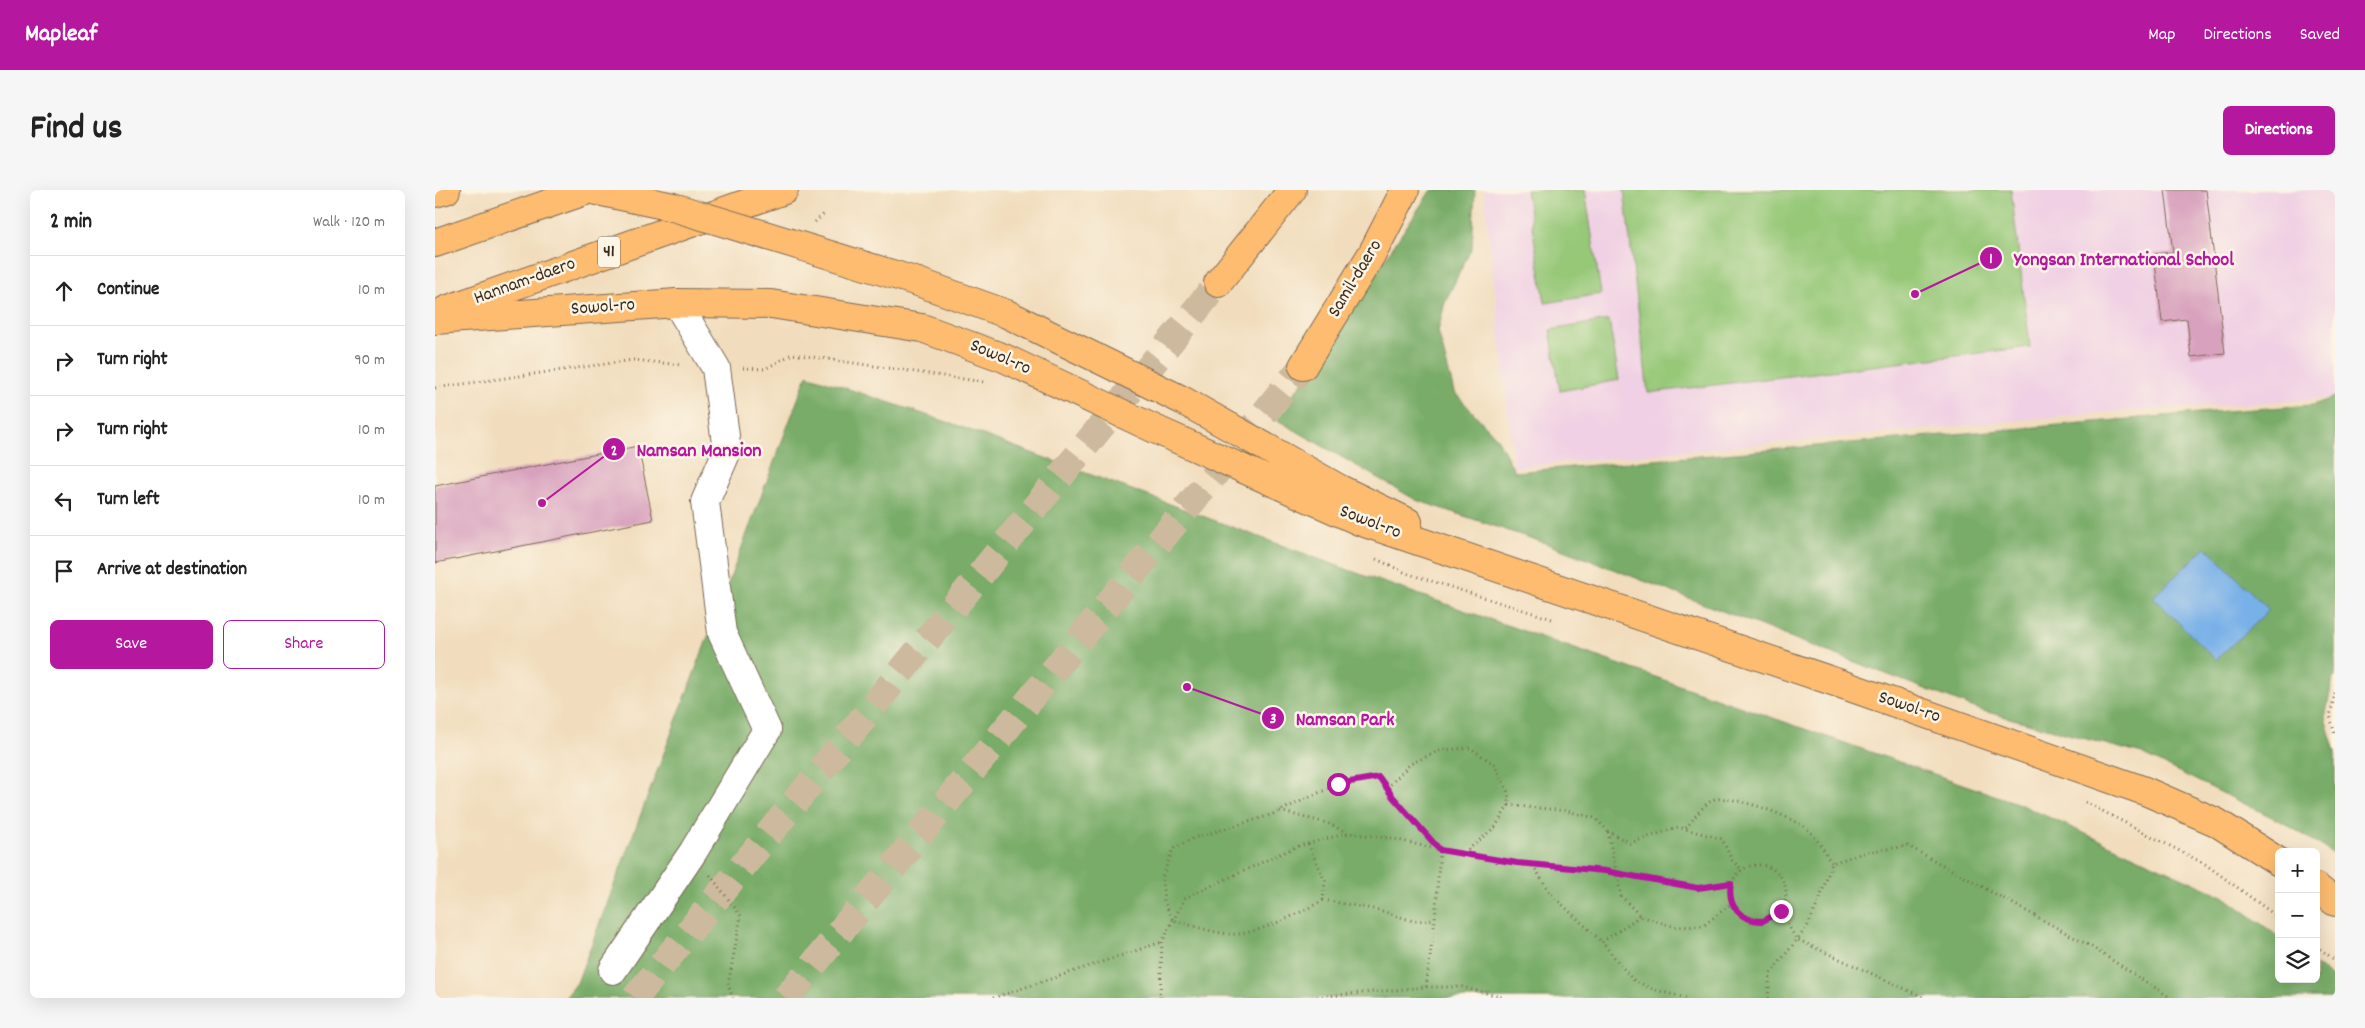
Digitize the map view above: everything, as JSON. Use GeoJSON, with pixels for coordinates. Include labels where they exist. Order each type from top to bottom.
{"type":"FeatureCollection","features":[{"type":"Feature","properties":{"kind":"main road"},"geometry":{"type":"LineString","coordinates":[[435,193],[446,190]]}},
{"type":"Feature","properties":{"kind":"main road"},"geometry":{"type":"LineString","coordinates":[[435,244],[588,190]]}},
{"type":"Feature","properties":{"kind":"main road","name":"Sowol-ro"},"geometry":{"type":"LineString","coordinates":[[593,190],[673,207],[918,282],[1016,319],[1182,400],[1340,489],[1529,580]]}},
{"type":"Feature","properties":{"kind":"main road","name":"Hannam-daero"},"geometry":{"type":"LineString","coordinates":[[435,314],[784,190]]}},
{"type":"Feature","properties":{"kind":"main road"},"geometry":{"type":"LineString","coordinates":[[1218,283],[1292,190]]}},
{"type":"Feature","properties":{"kind":"main road","name":"Samil-daero"},"geometry":{"type":"LineString","coordinates":[[1303,366],[1373,252],[1405,190]]}},
{"type":"Feature","properties":{"kind":"main road","name":"Sowol-ro"},"geometry":{"type":"LineString","coordinates":[[435,320],[677,303],[771,304],[922,328],[1004,358],[1157,430],[1359,521],[1841,684],[2145,791],[2216,822],[2275,859]]}},
{"type":"Feature","properties":{"kind":"main road"},"geometry":{"type":"LineString","coordinates":[[2320,890],[2335,902]]}},
{"type":"Feature","properties":{"kind":"street"},"geometry":{"type":"LineString","coordinates":[[613,970],[693,852],[767,730],[722,633],[705,502],[727,451],[716,368],[677,303]]}},
{"type":"Feature","properties":{"kind":"path"},"geometry":{"type":"LineString","coordinates":[[435,388],[633,360],[716,368],[765,369]]}},
{"type":"Feature","properties":{"kind":"path"},"geometry":{"type":"LineString","coordinates":[[2335,693],[2329,716],[2335,735]]}},
{"type":"Feature","properties":{"kind":"path"},"geometry":{"type":"LineString","coordinates":[[1387,788],[1410,764],[1441,750],[1470,748],[1494,764],[1508,792],[1509,805],[1495,827],[1462,854]]}},
{"type":"Feature","properties":{"kind":"path"},"geometry":{"type":"LineString","coordinates":[[1173,920],[1164,901],[1162,877],[1173,849],[1193,838],[1280,811],[1338,784],[1379,777],[1440,850],[1435,920],[1426,987]]}},
{"type":"Feature","properties":{"kind":"path"},"geometry":{"type":"LineString","coordinates":[[1686,828],[1708,803],[1715,799],[1745,802],[1783,816],[1809,831],[1832,862]]}},
{"type":"Feature","properties":{"kind":"path"},"geometry":{"type":"LineString","coordinates":[[1509,805],[1567,811],[1595,818],[1608,832],[1630,843],[1678,827],[1686,828],[1722,839],[1732,860],[1741,870]]}},
{"type":"Feature","properties":{"kind":"path"},"geometry":{"type":"LineString","coordinates":[[1280,811],[1330,824],[1348,833],[1391,838],[1462,854],[1533,865],[1617,873],[1698,888],[1731,883]]}},
{"type":"Feature","properties":{"kind":"path"},"geometry":{"type":"LineString","coordinates":[[1608,832],[1621,896],[1641,916],[1675,927],[1703,926],[1732,902]]}},
{"type":"Feature","properties":{"kind":"path"},"geometry":{"type":"LineString","coordinates":[[1160,998],[1162,942],[1185,898],[1295,848],[1348,833]]}},
{"type":"Feature","properties":{"kind":"path"},"geometry":{"type":"LineString","coordinates":[[1308,844],[1325,881],[1323,900]]}},
{"type":"Feature","properties":{"kind":"path"},"geometry":{"type":"LineString","coordinates":[[1832,862],[1866,852],[1908,846],[2090,946],[2171,998]]}},
{"type":"Feature","properties":{"kind":"path"},"geometry":{"type":"LineString","coordinates":[[693,852],[741,916],[727,985],[733,998]]}},
{"type":"Feature","properties":{"kind":"path"},"geometry":{"type":"LineString","coordinates":[[1768,998],[1770,974],[1807,926],[1832,862]]}},
{"type":"Feature","properties":{"kind":"path"},"geometry":{"type":"LineString","coordinates":[[1761,864],[1771,867],[1779,873],[1785,881],[1787,892],[1781,911],[1763,921],[1754,921],[1744,918],[1736,911],[1730,892],[1731,883],[1741,870],[1750,865],[1761,864]]}},
{"type":"Feature","properties":{"kind":"path"},"geometry":{"type":"LineString","coordinates":[[1533,865],[1551,894],[1602,942],[1632,979],[1652,989],[1685,998]]}},
{"type":"Feature","properties":{"kind":"path"},"geometry":{"type":"LineString","coordinates":[[1173,920],[1231,935],[1269,926],[1304,912],[1323,900],[1379,910],[1413,921],[1435,920]]}},
{"type":"Feature","properties":{"kind":"path"},"geometry":{"type":"LineString","coordinates":[[1781,911],[1796,939],[1925,998]]}},
{"type":"Feature","properties":{"kind":"path"},"geometry":{"type":"LineString","coordinates":[[1602,942],[1641,916]]}},
{"type":"Feature","properties":{"kind":"path"},"geometry":{"type":"LineString","coordinates":[[993,998],[1162,942]]}},
{"type":"Feature","properties":{"kind":"path"},"geometry":{"type":"LineString","coordinates":[[2320,949],[2335,960]]}},
{"type":"Feature","properties":{"kind":"path"},"geometry":{"type":"LineString","coordinates":[[1307,998],[1426,987],[1462,986],[1505,998]]}},
{"type":"Feature","properties":{"kind":"shaded area"},"geometry":{"type":"Polygon","coordinates":[[[1484,190],[2335,190],[2335,398],[2098,413],[1514,467],[1484,190]]]}},
{"type":"Feature","properties":{"kind":"green space"},"geometry":{"type":"Polygon","coordinates":[[[1431,190],[1475,190],[1472,247],[1445,302],[1438,331],[1454,392],[1497,438],[1515,472],[2198,413],[2313,405],[2335,397],[2335,677],[2333,678],[2325,718],[2335,752],[2335,854],[2284,823],[2142,754],[1980,710],[1545,543],[1416,500],[1274,418],[1302,383],[1431,190]]]}},
{"type":"Feature","properties":{"kind":"green space"},"geometry":{"type":"Polygon","coordinates":[[[1526,190],[1585,190],[1601,294],[1545,303],[1526,190]]]}},
{"type":"Feature","properties":{"kind":"green space"},"geometry":{"type":"Polygon","coordinates":[[[1624,190],[2011,190],[2030,347],[1648,393],[1624,190]]]}},
{"type":"Feature","properties":{"kind":"green space"},"geometry":{"type":"Polygon","coordinates":[[[1609,320],[1619,380],[1560,391],[1550,330],[1609,320]]]}},
{"type":"Feature","properties":{"kind":"green space"},"geometry":{"type":"Polygon","coordinates":[[[807,375],[956,425],[1354,572],[2017,803],[2223,896],[2275,934],[2275,983],[2320,983],[2320,968],[2335,979],[2335,998],[565,998],[577,983],[807,375]]]}},
{"type":"Feature","properties":{"kind":"water"},"geometry":{"type":"Polygon","coordinates":[[[2206,547],[2269,610],[2216,660],[2153,597],[2206,547]]]}},
{"type":"Feature","properties":{"kind":"building"},"geometry":{"type":"Polygon","coordinates":[[[2165,190],[2206,190],[2225,353],[2191,357],[2187,319],[2162,322],[2154,254],[2173,252],[2165,190]]]}},
{"type":"Feature","properties":{"kind":"building"},"geometry":{"type":"Polygon","coordinates":[[[638,446],[653,520],[435,563],[435,486],[638,446]]]}},
{"type":"Feature","properties":{"kind":"tunnel"},"geometry":{"type":"LineString","coordinates":[[635,998],[1218,283]]}},
{"type":"Feature","properties":{"kind":"tunnel"},"geometry":{"type":"LineString","coordinates":[[786,998],[1303,366]]}},
{"type":"Feature","properties":{"kind":"place","name":"Yongsan International School"},"geometry":{"type":"Point","coordinates":[1915,294]}},
{"type":"Feature","properties":{"kind":"place","name":"Namsan Mansion"},"geometry":{"type":"Point","coordinates":[542,503]}},
{"type":"Feature","properties":{"kind":"place","name":"Namsan Park"},"geometry":{"type":"Point","coordinates":[1187,687]}},
{"type":"Feature","properties":{"kind":"route"},"geometry":{"type":"LineString","coordinates":[[1338,784],[1379,777],[1393,797],[1440,850],[1517,863],[1605,871],[1698,888],[1731,883],[1732,902],[1736,911],[1744,918],[1763,921],[1781,911]]}}]}
